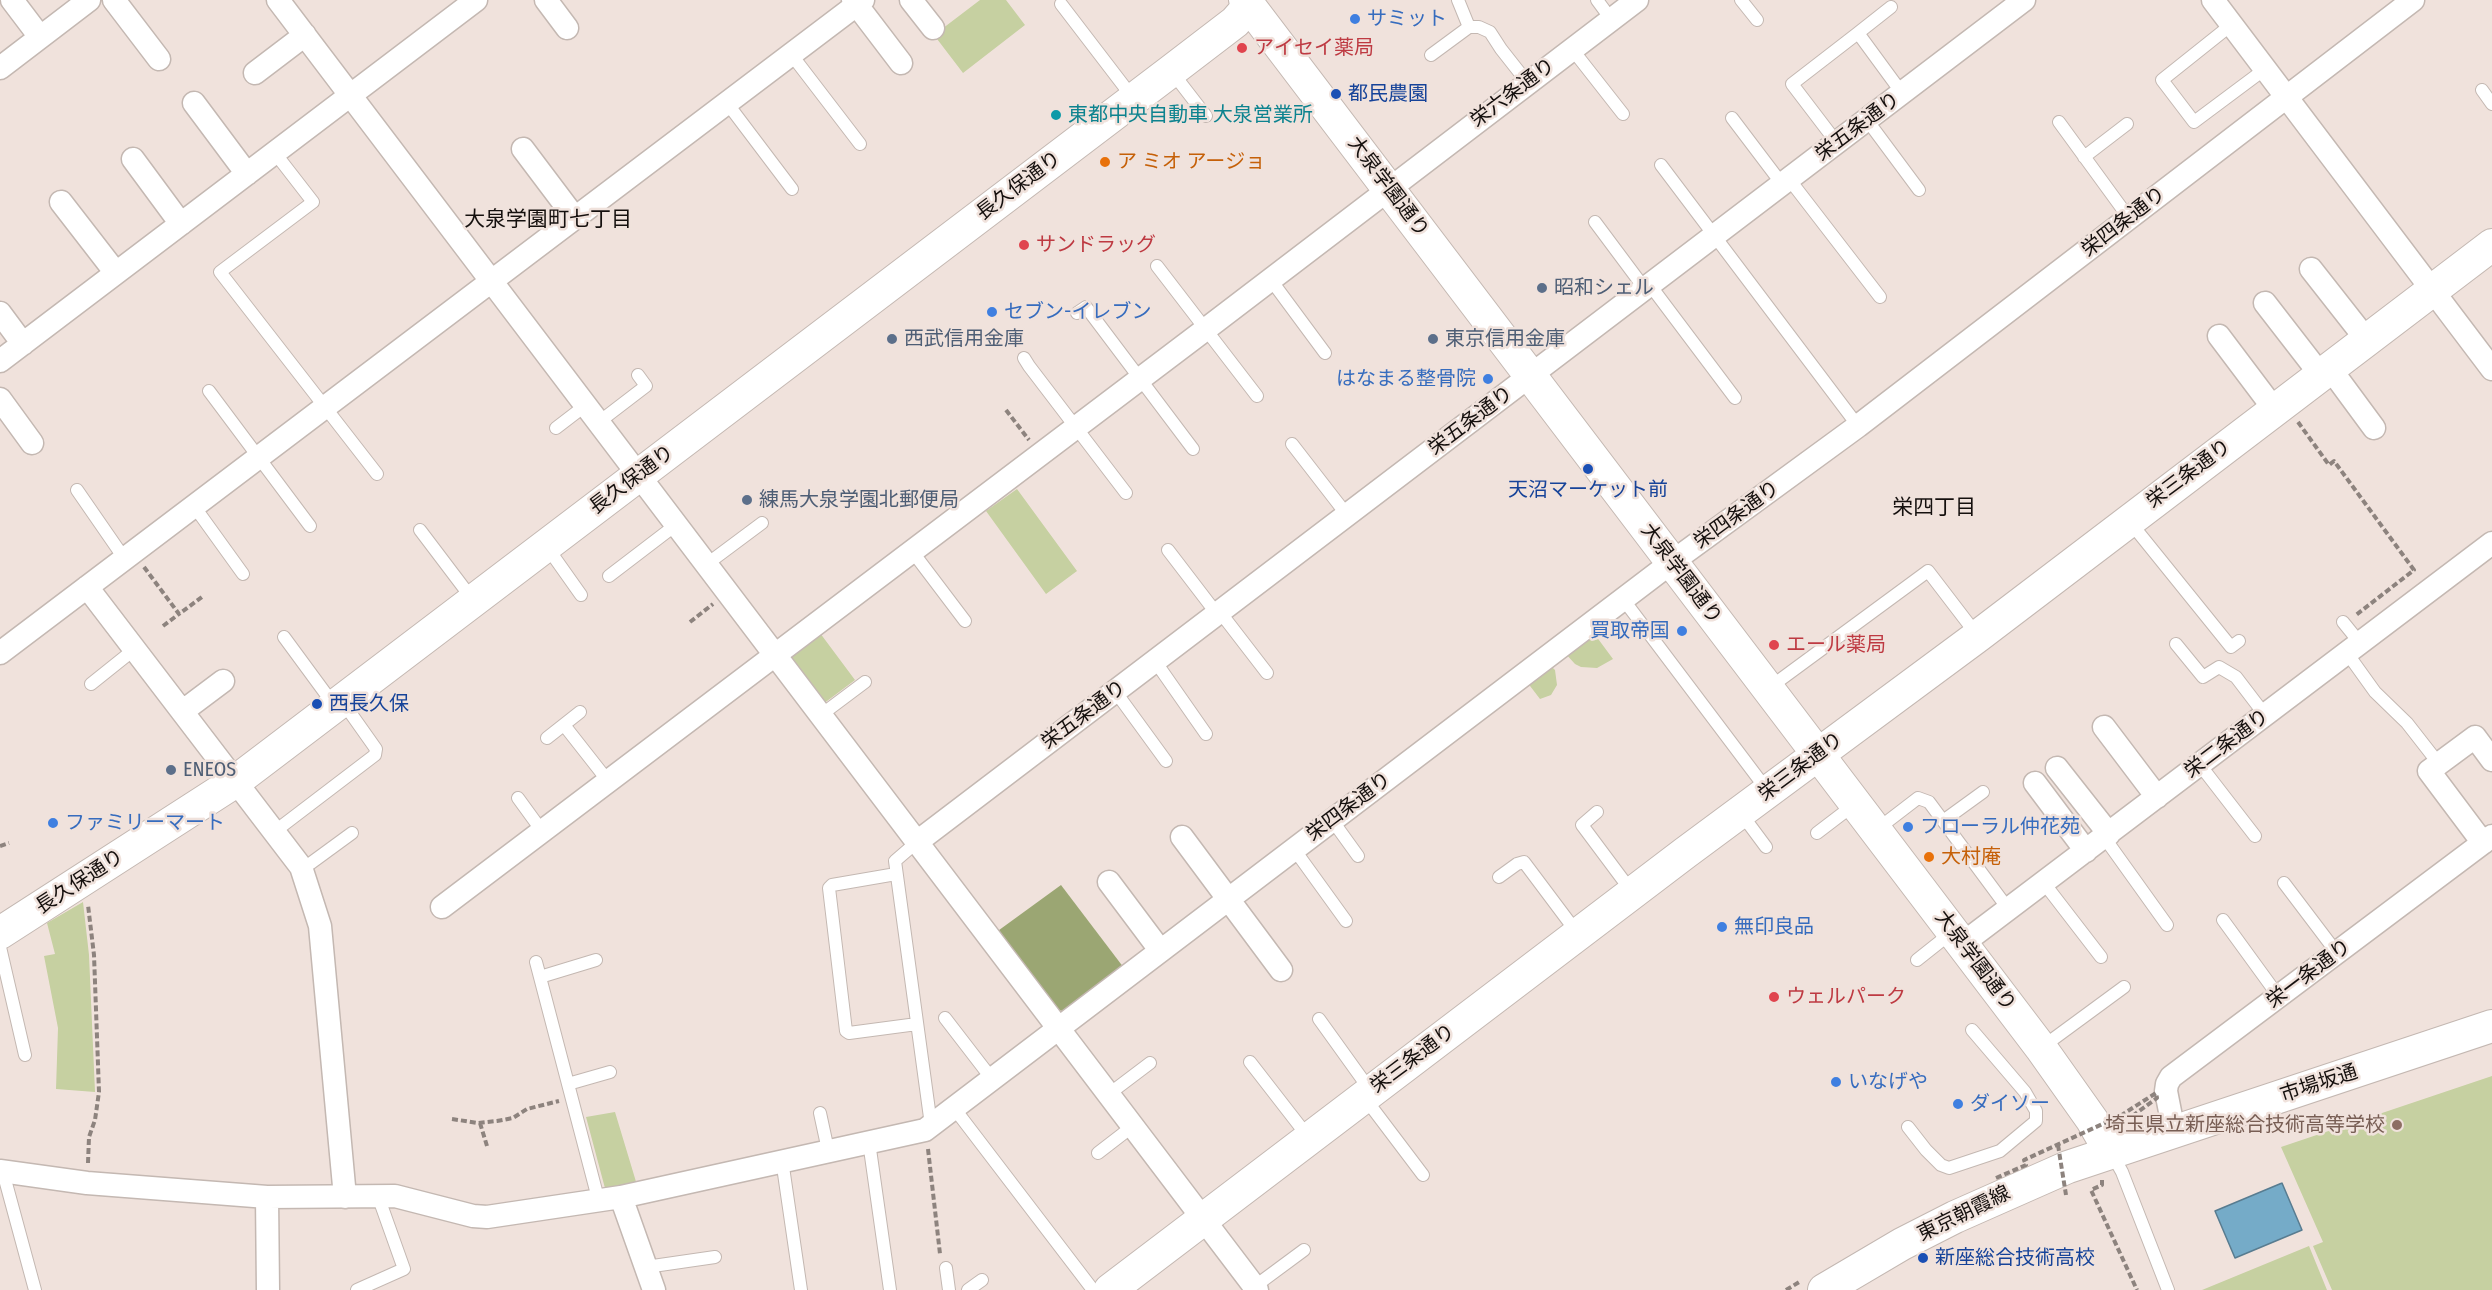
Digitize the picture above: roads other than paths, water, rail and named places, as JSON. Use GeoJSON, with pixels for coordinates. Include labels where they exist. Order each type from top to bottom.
{"type":"FeatureCollection","features":[{"type":"Feature","properties":{"kind":"street"},"geometry":{"type":"LineString","coordinates":[[12,0],[40,37]]}},
{"type":"Feature","properties":{"kind":"street"},"geometry":{"type":"LineString","coordinates":[[0,68],[89,0]]}},
{"type":"Feature","properties":{"kind":"street"},"geometry":{"type":"LineString","coordinates":[[114,0],[159,59]]}},
{"type":"Feature","properties":{"kind":"street"},"geometry":{"type":"LineString","coordinates":[[278,0],[1256,1288]]}},
{"type":"Feature","properties":{"kind":"street"},"geometry":{"type":"LineString","coordinates":[[0,361],[476,0]]}},
{"type":"Feature","properties":{"kind":"street"},"geometry":{"type":"LineString","coordinates":[[546,0],[567,28]]}},
{"type":"Feature","properties":{"kind":"street"},"geometry":{"type":"LineString","coordinates":[[911,0],[933,28]]}},
{"type":"Feature","properties":{"kind":"street","name":"栄六条通り"},"geometry":{"type":"LineString","coordinates":[[442,907],[1040,456],[1389,187],[1637,0]]}},
{"type":"Feature","properties":{"kind":"street","name":"栄五条通り"},"geometry":{"type":"LineString","coordinates":[[917,842],[2024,0]]}},
{"type":"Feature","properties":{"kind":"street"},"geometry":{"type":"LineString","coordinates":[[2212,0],[2492,369]]}},
{"type":"Feature","properties":{"kind":"street","name":"栄四条通り"},"geometry":{"type":"LineString","coordinates":[[928,1128],[1672,562],[1858,426],[2413,0]]}},
{"type":"Feature","properties":{"kind":"street"},"geometry":{"type":"LineString","coordinates":[[0,653],[858,2],[902,63]]}},
{"type":"Feature","properties":{"kind":"street","name":"長久保通り"},"geometry":{"type":"LineString","coordinates":[[0,933],[236,780],[1235,22],[1249,2]]}},
{"type":"Feature","properties":{"kind":"street","name":"大泉学園通り"},"geometry":{"type":"LineString","coordinates":[[1249,2],[1875,831],[2042,1048],[2092,1120],[2106,1166]]}},
{"type":"Feature","properties":{"kind":"street"},"geometry":{"type":"LineString","coordinates":[[255,73],[304,35]]}},
{"type":"Feature","properties":{"kind":"street"},"geometry":{"type":"LineString","coordinates":[[194,103],[247,174]]}},
{"type":"Feature","properties":{"kind":"street"},"geometry":{"type":"LineString","coordinates":[[523,149],[575,218]]}},
{"type":"Feature","properties":{"kind":"street"},"geometry":{"type":"LineString","coordinates":[[133,159],[181,224]]}},
{"type":"Feature","properties":{"kind":"street"},"geometry":{"type":"LineString","coordinates":[[61,202],[116,273]]}},
{"type":"Feature","properties":{"kind":"street","name":"栄三条通り"},"geometry":{"type":"LineString","coordinates":[[1110,1290],[1633,893],[1681,848],[1768,791],[1977,636],[2431,289],[2492,245]]}},
{"type":"Feature","properties":{"kind":"street"},"geometry":{"type":"LineString","coordinates":[[2311,269],[2366,339]]}},
{"type":"Feature","properties":{"kind":"street"},"geometry":{"type":"LineString","coordinates":[[2265,303],[2374,428]]}},
{"type":"Feature","properties":{"kind":"street"},"geometry":{"type":"LineString","coordinates":[[0,314],[23,344]]}},
{"type":"Feature","properties":{"kind":"street"},"geometry":{"type":"LineString","coordinates":[[2218,336],[2279,406]]}},
{"type":"Feature","properties":{"kind":"street"},"geometry":{"type":"LineString","coordinates":[[0,399],[32,442]]}},
{"type":"Feature","properties":{"kind":"street","name":"栄二条通り"},"geometry":{"type":"LineString","coordinates":[[1957,938],[2009,909],[2157,797],[2197,761],[2265,715],[2492,543]]}},
{"type":"Feature","properties":{"kind":"street"},"geometry":{"type":"LineString","coordinates":[[87,587],[136,648],[301,867],[320,926],[345,1197]]}},
{"type":"Feature","properties":{"kind":"street"},"geometry":{"type":"LineString","coordinates":[[183,711],[223,681]]}},
{"type":"Feature","properties":{"kind":"street"},"geometry":{"type":"LineString","coordinates":[[2104,727],[2157,797]]}},
{"type":"Feature","properties":{"kind":"street"},"geometry":{"type":"LineString","coordinates":[[2487,840],[2428,771],[2475,737],[2492,760]]}},
{"type":"Feature","properties":{"kind":"street"},"geometry":{"type":"LineString","coordinates":[[2057,768],[2100,841]]}},
{"type":"Feature","properties":{"kind":"street"},"geometry":{"type":"LineString","coordinates":[[2034,783],[2100,841]]}},
{"type":"Feature","properties":{"kind":"street"},"geometry":{"type":"LineString","coordinates":[[1182,837],[1281,970]]}},
{"type":"Feature","properties":{"kind":"street","name":"栄一条通り"},"geometry":{"type":"LineString","coordinates":[[2174,1132],[2166,1091],[2171,1077],[2487,840]]}},
{"type":"Feature","properties":{"kind":"street"},"geometry":{"type":"LineString","coordinates":[[1109,882],[1160,951]]}},
{"type":"Feature","properties":{"kind":"street","name":"市場坂通"},"geometry":{"type":"LineString","coordinates":[[2106,1166],[2174,1132],[2492,1026]]}},
{"type":"Feature","properties":{"kind":"street"},"geometry":{"type":"LineString","coordinates":[[2,1171],[87,1183],[267,1197],[396,1196],[473,1216],[487,1217],[599,1202],[928,1128]]}},
{"type":"Feature","properties":{"kind":"street","name":"東京朝霞線"},"geometry":{"type":"LineString","coordinates":[[1824,1290],[1902,1244],[1955,1217],[2068,1167],[2106,1166]]}},
{"type":"Feature","properties":{"kind":"street"},"geometry":{"type":"LineString","coordinates":[[267,1197],[268,1290]]}},
{"type":"Feature","properties":{"kind":"street"},"geometry":{"type":"LineString","coordinates":[[621,1197],[654,1290]]}},
{"type":"Feature","properties":{"kind":"lane"},"geometry":{"type":"LineString","coordinates":[[1458,0],[1469,27]]}},
{"type":"Feature","properties":{"kind":"lane"},"geometry":{"type":"LineString","coordinates":[[1597,0],[1611,19]]}},
{"type":"Feature","properties":{"kind":"lane"},"geometry":{"type":"LineString","coordinates":[[1741,0],[1757,20]]}},
{"type":"Feature","properties":{"kind":"lane"},"geometry":{"type":"LineString","coordinates":[[1061,4],[1134,99]]}},
{"type":"Feature","properties":{"kind":"lane"},"geometry":{"type":"LineString","coordinates":[[1837,143],[1792,84],[1891,8]]}},
{"type":"Feature","properties":{"kind":"lane"},"geometry":{"type":"LineString","coordinates":[[2231,25],[2162,80],[2194,122],[2265,69]]}},
{"type":"Feature","properties":{"kind":"lane"},"geometry":{"type":"LineString","coordinates":[[1431,55],[1469,27],[1479,27],[1490,32],[1527,82]]}},
{"type":"Feature","properties":{"kind":"lane"},"geometry":{"type":"LineString","coordinates":[[1858,33],[1902,93]]}},
{"type":"Feature","properties":{"kind":"lane"},"geometry":{"type":"LineString","coordinates":[[1572,49],[1623,114]]}},
{"type":"Feature","properties":{"kind":"lane"},"geometry":{"type":"LineString","coordinates":[[791,54],[860,144]]}},
{"type":"Feature","properties":{"kind":"lane"},"geometry":{"type":"LineString","coordinates":[[1171,71],[1206,116]]}},
{"type":"Feature","properties":{"kind":"lane"},"geometry":{"type":"LineString","coordinates":[[2482,90],[2492,104]]}},
{"type":"Feature","properties":{"kind":"lane"},"geometry":{"type":"LineString","coordinates":[[727,103],[792,189]]}},
{"type":"Feature","properties":{"kind":"lane"},"geometry":{"type":"LineString","coordinates":[[1732,118],[1880,297]]}},
{"type":"Feature","properties":{"kind":"lane"},"geometry":{"type":"LineString","coordinates":[[1867,120],[1920,190]]}},
{"type":"Feature","properties":{"kind":"lane"},"geometry":{"type":"LineString","coordinates":[[2059,122],[2129,218]]}},
{"type":"Feature","properties":{"kind":"lane"},"geometry":{"type":"LineString","coordinates":[[2084,157],[2127,124]]}},
{"type":"Feature","properties":{"kind":"lane"},"geometry":{"type":"LineString","coordinates":[[275,153],[313,202],[220,272],[377,474]]}},
{"type":"Feature","properties":{"kind":"lane"},"geometry":{"type":"LineString","coordinates":[[1661,165],[1858,426]]}},
{"type":"Feature","properties":{"kind":"lane"},"geometry":{"type":"LineString","coordinates":[[1595,222],[1735,398]]}},
{"type":"Feature","properties":{"kind":"lane"},"geometry":{"type":"LineString","coordinates":[[1157,266],[1257,396]]}},
{"type":"Feature","properties":{"kind":"lane"},"geometry":{"type":"LineString","coordinates":[[1271,280],[1325,353]]}},
{"type":"Feature","properties":{"kind":"lane"},"geometry":{"type":"LineString","coordinates":[[1077,313],[1086,307],[1193,449]]}},
{"type":"Feature","properties":{"kind":"lane"},"geometry":{"type":"LineString","coordinates":[[1024,358],[1126,493]]}},
{"type":"Feature","properties":{"kind":"lane"},"geometry":{"type":"LineString","coordinates":[[556,428],[646,386],[638,375]]}},
{"type":"Feature","properties":{"kind":"lane"},"geometry":{"type":"LineString","coordinates":[[209,391],[310,526]]}},
{"type":"Feature","properties":{"kind":"lane"},"geometry":{"type":"LineString","coordinates":[[1292,444],[1347,515]]}},
{"type":"Feature","properties":{"kind":"lane"},"geometry":{"type":"LineString","coordinates":[[77,490],[128,555]]}},
{"type":"Feature","properties":{"kind":"lane"},"geometry":{"type":"LineString","coordinates":[[194,506],[243,574]]}},
{"type":"Feature","properties":{"kind":"lane"},"geometry":{"type":"LineString","coordinates":[[2128,520],[2230,647],[2239,641]]}},
{"type":"Feature","properties":{"kind":"lane"},"geometry":{"type":"LineString","coordinates":[[707,564],[762,523]]}},
{"type":"Feature","properties":{"kind":"lane"},"geometry":{"type":"LineString","coordinates":[[609,576],[677,524]]}},
{"type":"Feature","properties":{"kind":"lane"},"geometry":{"type":"LineString","coordinates":[[420,530],[473,600]]}},
{"type":"Feature","properties":{"kind":"lane"},"geometry":{"type":"LineString","coordinates":[[545,545],[581,595]]}},
{"type":"Feature","properties":{"kind":"lane"},"geometry":{"type":"LineString","coordinates":[[1168,550],[1266,673]]}},
{"type":"Feature","properties":{"kind":"lane"},"geometry":{"type":"LineString","coordinates":[[912,551],[965,621]]}},
{"type":"Feature","properties":{"kind":"lane"},"geometry":{"type":"LineString","coordinates":[[1768,688],[1928,571],[1977,636]]}},
{"type":"Feature","properties":{"kind":"lane"},"geometry":{"type":"LineString","coordinates":[[1623,600],[1768,791]]}},
{"type":"Feature","properties":{"kind":"lane"},"geometry":{"type":"LineString","coordinates":[[2344,623],[2353,648],[2375,692],[2407,723],[2439,764]]}},
{"type":"Feature","properties":{"kind":"lane"},"geometry":{"type":"LineString","coordinates":[[274,831],[375,755],[376,749],[284,636]]}},
{"type":"Feature","properties":{"kind":"lane"},"geometry":{"type":"LineString","coordinates":[[2176,644],[2203,677],[2219,667],[2236,677],[2265,715]]}},
{"type":"Feature","properties":{"kind":"lane"},"geometry":{"type":"LineString","coordinates":[[91,684],[136,648]]}},
{"type":"Feature","properties":{"kind":"lane"},"geometry":{"type":"LineString","coordinates":[[1155,661],[1206,734]]}},
{"type":"Feature","properties":{"kind":"lane"},"geometry":{"type":"LineString","coordinates":[[821,715],[865,682]]}},
{"type":"Feature","properties":{"kind":"lane"},"geometry":{"type":"LineString","coordinates":[[1115,691],[1166,761]]}},
{"type":"Feature","properties":{"kind":"lane"},"geometry":{"type":"LineString","coordinates":[[547,738],[580,712]]}},
{"type":"Feature","properties":{"kind":"lane"},"geometry":{"type":"LineString","coordinates":[[564,725],[608,781]]}},
{"type":"Feature","properties":{"kind":"lane"},"geometry":{"type":"LineString","coordinates":[[2197,761],[2255,836]]}},
{"type":"Feature","properties":{"kind":"lane"},"geometry":{"type":"LineString","coordinates":[[1943,821],[1983,792]]}},
{"type":"Feature","properties":{"kind":"lane"},"geometry":{"type":"LineString","coordinates":[[518,798],[542,831]]}},
{"type":"Feature","properties":{"kind":"lane"},"geometry":{"type":"LineString","coordinates":[[1875,831],[1918,798],[1929,802],[2009,909]]}},
{"type":"Feature","properties":{"kind":"lane"},"geometry":{"type":"LineString","coordinates":[[1817,833],[1856,804]]}},
{"type":"Feature","properties":{"kind":"lane"},"geometry":{"type":"LineString","coordinates":[[1597,812],[1582,825],[1633,893]]}},
{"type":"Feature","properties":{"kind":"lane"},"geometry":{"type":"LineString","coordinates":[[1727,816],[1766,847]]}},
{"type":"Feature","properties":{"kind":"lane"},"geometry":{"type":"LineString","coordinates":[[1332,820],[1358,856]]}},
{"type":"Feature","properties":{"kind":"lane"},"geometry":{"type":"LineString","coordinates":[[301,867],[311,863],[352,833]]}},
{"type":"Feature","properties":{"kind":"lane"},"geometry":{"type":"LineString","coordinates":[[2100,841],[2167,925]]}},
{"type":"Feature","properties":{"kind":"lane"},"geometry":{"type":"LineString","coordinates":[[917,842],[895,861],[917,1024],[928,1128]]}},
{"type":"Feature","properties":{"kind":"lane"},"geometry":{"type":"LineString","coordinates":[[1294,849],[1346,921]]}},
{"type":"Feature","properties":{"kind":"lane"},"geometry":{"type":"LineString","coordinates":[[1500,877],[1517,864],[1524,862],[1579,934]]}},
{"type":"Feature","properties":{"kind":"lane"},"geometry":{"type":"LineString","coordinates":[[896,874],[832,885],[829,888],[846,1031],[849,1033],[917,1024]]}},
{"type":"Feature","properties":{"kind":"lane"},"geometry":{"type":"LineString","coordinates":[[2044,883],[2101,957]]}},
{"type":"Feature","properties":{"kind":"lane"},"geometry":{"type":"LineString","coordinates":[[2284,883],[2337,953]]}},
{"type":"Feature","properties":{"kind":"lane"},"geometry":{"type":"LineString","coordinates":[[2223,920],[2279,997]]}},
{"type":"Feature","properties":{"kind":"lane"},"geometry":{"type":"LineString","coordinates":[[1917,960],[1957,938]]}},
{"type":"Feature","properties":{"kind":"lane"},"geometry":{"type":"LineString","coordinates":[[0,947],[25,1055]]}},
{"type":"Feature","properties":{"kind":"lane"},"geometry":{"type":"LineString","coordinates":[[540,977],[596,960]]}},
{"type":"Feature","properties":{"kind":"lane"},"geometry":{"type":"LineString","coordinates":[[536,962],[599,1202]]}},
{"type":"Feature","properties":{"kind":"lane"},"geometry":{"type":"LineString","coordinates":[[2042,1048],[2124,987]]}},
{"type":"Feature","properties":{"kind":"lane"},"geometry":{"type":"LineString","coordinates":[[945,1018],[992,1078]]}},
{"type":"Feature","properties":{"kind":"lane"},"geometry":{"type":"LineString","coordinates":[[1319,1019],[1423,1175]]}},
{"type":"Feature","properties":{"kind":"lane"},"geometry":{"type":"LineString","coordinates":[[1908,1127],[1941,1165],[1949,1168],[2000,1151],[2036,1121],[2036,1111],[2025,1092],[1972,1030]]}},
{"type":"Feature","properties":{"kind":"lane"},"geometry":{"type":"LineString","coordinates":[[1250,1062],[1309,1138]]}},
{"type":"Feature","properties":{"kind":"lane"},"geometry":{"type":"LineString","coordinates":[[1109,1094],[1150,1063]]}},
{"type":"Feature","properties":{"kind":"lane"},"geometry":{"type":"LineString","coordinates":[[568,1084],[610,1072]]}},
{"type":"Feature","properties":{"kind":"lane"},"geometry":{"type":"LineString","coordinates":[[954,1108],[1092,1290]]}},
{"type":"Feature","properties":{"kind":"lane"},"geometry":{"type":"LineString","coordinates":[[820,1113],[828,1150]]}},
{"type":"Feature","properties":{"kind":"lane"},"geometry":{"type":"LineString","coordinates":[[1098,1152],[1133,1126]]}},
{"type":"Feature","properties":{"kind":"lane"},"geometry":{"type":"LineString","coordinates":[[869,1142],[890,1290]]}},
{"type":"Feature","properties":{"kind":"lane"},"geometry":{"type":"LineString","coordinates":[[782,1160],[801,1290]]}},
{"type":"Feature","properties":{"kind":"lane"},"geometry":{"type":"LineString","coordinates":[[2106,1166],[2122,1172],[2168,1290]]}},
{"type":"Feature","properties":{"kind":"lane"},"geometry":{"type":"LineString","coordinates":[[2,1171],[35,1290]]}},
{"type":"Feature","properties":{"kind":"lane"},"geometry":{"type":"LineString","coordinates":[[357,1290],[404,1269],[378,1196]]}},
{"type":"Feature","properties":{"kind":"lane"},"geometry":{"type":"LineString","coordinates":[[1256,1288],[1304,1250]]}},
{"type":"Feature","properties":{"kind":"lane"},"geometry":{"type":"LineString","coordinates":[[646,1267],[715,1257]]}},
{"type":"Feature","properties":{"kind":"lane"},"geometry":{"type":"LineString","coordinates":[[946,1268],[949,1290]]}},
{"type":"Feature","properties":{"kind":"lane"},"geometry":{"type":"LineString","coordinates":[[968,1290],[982,1280]]}},
{"type":"Feature","properties":{"kind":"water"},"geometry":{"type":"Polygon","coordinates":[[[2282,1183],[2302,1230],[2235,1258],[2215,1211],[2282,1183]]]}},
{"type":"Feature","properties":{"kind":"place","name":"サミット"},"geometry":{"type":"Point","coordinates":[1355,19]}},
{"type":"Feature","properties":{"kind":"place","name":"アイセイ薬局"},"geometry":{"type":"Point","coordinates":[1242,48]}},
{"type":"Feature","properties":{"kind":"place","name":"都民農園"},"geometry":{"type":"Point","coordinates":[1336,94]}},
{"type":"Feature","properties":{"kind":"place","name":"東都中央自動車 大泉営業所"},"geometry":{"type":"Point","coordinates":[1056,115]}},
{"type":"Feature","properties":{"kind":"place","name":"ア ミオ アージョ"},"geometry":{"type":"Point","coordinates":[1105,162]}},
{"type":"Feature","properties":{"kind":"place","name":"サンドラッグ"},"geometry":{"type":"Point","coordinates":[1024,245]}},
{"type":"Feature","properties":{"kind":"place","name":"昭和シェル"},"geometry":{"type":"Point","coordinates":[1542,288]}},
{"type":"Feature","properties":{"kind":"place","name":"セブン-イレブン"},"geometry":{"type":"Point","coordinates":[992,312]}},
{"type":"Feature","properties":{"kind":"place","name":"西武信用金庫"},"geometry":{"type":"Point","coordinates":[892,339]}},
{"type":"Feature","properties":{"kind":"place","name":"東京信用金庫"},"geometry":{"type":"Point","coordinates":[1433,339]}},
{"type":"Feature","properties":{"kind":"place","name":"はなまる整骨院"},"geometry":{"type":"Point","coordinates":[1488,379]}},
{"type":"Feature","properties":{"kind":"place","name":"天沼マーケット前"},"geometry":{"type":"Point","coordinates":[1588,469]}},
{"type":"Feature","properties":{"kind":"place","name":"練馬大泉学園北郵便局"},"geometry":{"type":"Point","coordinates":[747,500]}},
{"type":"Feature","properties":{"kind":"place","name":"買取帝国"},"geometry":{"type":"Point","coordinates":[1682,631]}},
{"type":"Feature","properties":{"kind":"place","name":"エール薬局"},"geometry":{"type":"Point","coordinates":[1774,645]}},
{"type":"Feature","properties":{"kind":"place","name":"西長久保"},"geometry":{"type":"Point","coordinates":[317,704]}},
{"type":"Feature","properties":{"kind":"place","name":"ENEOS"},"geometry":{"type":"Point","coordinates":[171,770]}},
{"type":"Feature","properties":{"kind":"place","name":"ファミリーマート"},"geometry":{"type":"Point","coordinates":[53,823]}},
{"type":"Feature","properties":{"kind":"place","name":"フローラル仲花苑"},"geometry":{"type":"Point","coordinates":[1908,827]}},
{"type":"Feature","properties":{"kind":"place","name":"大村庵"},"geometry":{"type":"Point","coordinates":[1929,857]}},
{"type":"Feature","properties":{"kind":"place","name":"無印良品"},"geometry":{"type":"Point","coordinates":[1722,927]}},
{"type":"Feature","properties":{"kind":"place","name":"ウェルパーク"},"geometry":{"type":"Point","coordinates":[1774,997]}},
{"type":"Feature","properties":{"kind":"place","name":"いなげや"},"geometry":{"type":"Point","coordinates":[1836,1082]}},
{"type":"Feature","properties":{"kind":"place","name":"ダイソー"},"geometry":{"type":"Point","coordinates":[1958,1104]}},
{"type":"Feature","properties":{"kind":"place","name":"埼玉県立新座総合技術高等学校"},"geometry":{"type":"Point","coordinates":[2397,1125]}},
{"type":"Feature","properties":{"kind":"place","name":"新座総合技術高校"},"geometry":{"type":"Point","coordinates":[1923,1258]}},
{"type":"Feature","properties":{"kind":"district","name":"大泉学園町七丁目"},"geometry":{"type":"Point","coordinates":[548,220]}},
{"type":"Feature","properties":{"kind":"district","name":"栄四丁目"},"geometry":{"type":"Point","coordinates":[1934,508]}}]}
